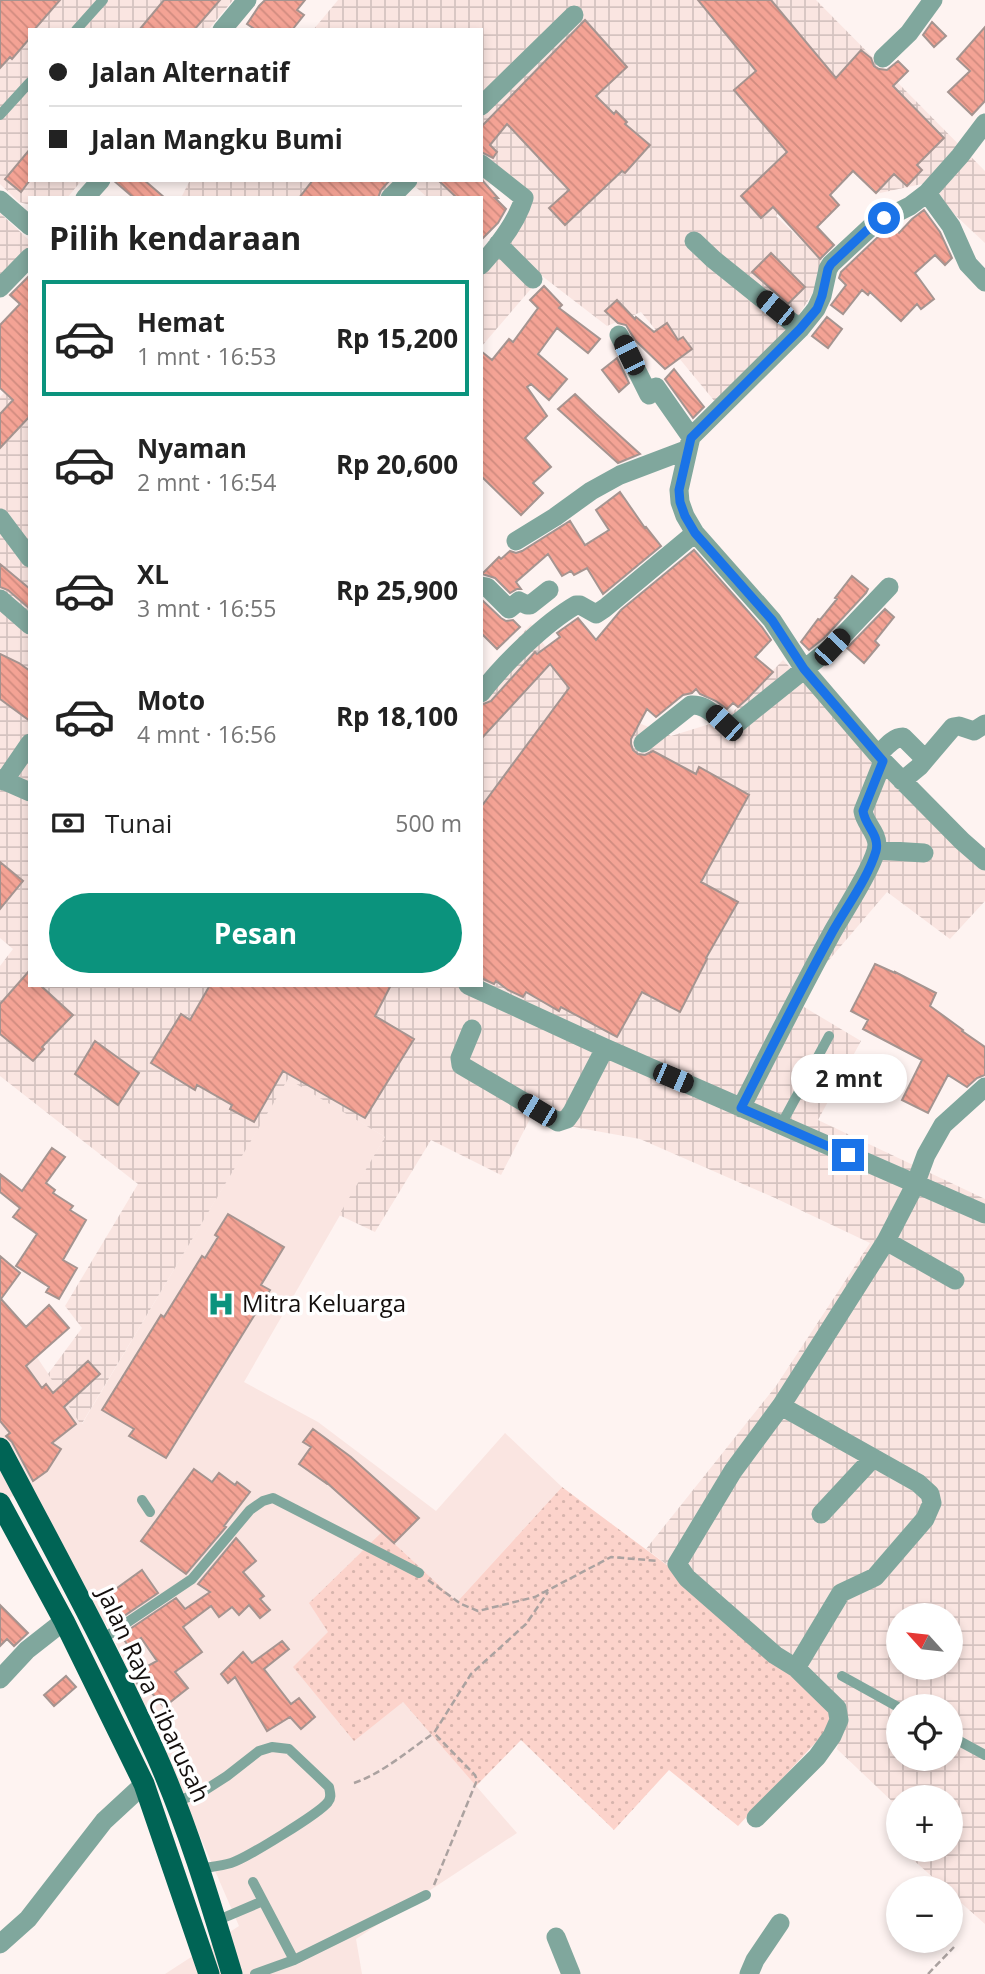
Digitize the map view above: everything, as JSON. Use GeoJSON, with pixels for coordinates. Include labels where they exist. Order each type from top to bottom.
{"type":"FeatureCollection","features":[{"type":"Feature","properties":{"kind":"main road","name":"Jalan Raya Cibarusah"},"geometry":{"type":"LineString","coordinates":[[0,1448],[72,1582],[140,1720],[175,1802],[232,1974]]}},
{"type":"Feature","properties":{"kind":"main road","name":"Jalan Raya Cibarusah"},"geometry":{"type":"LineString","coordinates":[[0,1503],[64,1621],[144,1784],[209,1974]]}},
{"type":"Feature","properties":{"kind":"street"},"geometry":{"type":"LineString","coordinates":[[224,28],[247,0]]}},
{"type":"Feature","properties":{"kind":"street"},"geometry":{"type":"LineString","coordinates":[[883,58],[909,33],[933,0]]}},
{"type":"Feature","properties":{"kind":"street"},"geometry":{"type":"LineString","coordinates":[[483,104],[574,15]]}},
{"type":"Feature","properties":{"kind":"street"},"geometry":{"type":"LineString","coordinates":[[516,541],[591,491],[688,444],[817,309],[828,269],[837,257],[874,224],[910,206],[927,193],[985,123]]}},
{"type":"Feature","properties":{"kind":"street"},"geometry":{"type":"LineString","coordinates":[[483,166],[524,197],[516,217],[483,263]]}},
{"type":"Feature","properties":{"kind":"street"},"geometry":{"type":"LineString","coordinates":[[87,196],[99,182]]}},
{"type":"Feature","properties":{"kind":"street"},"geometry":{"type":"LineString","coordinates":[[392,196],[406,182]]}},
{"type":"Feature","properties":{"kind":"street"},"geometry":{"type":"LineString","coordinates":[[927,193],[951,226],[968,264],[985,282]]}},
{"type":"Feature","properties":{"kind":"street"},"geometry":{"type":"LineString","coordinates":[[0,200],[28,224]]}},
{"type":"Feature","properties":{"kind":"street"},"geometry":{"type":"LineString","coordinates":[[694,241],[800,329]]}},
{"type":"Feature","properties":{"kind":"street"},"geometry":{"type":"LineString","coordinates":[[498,244],[533,279]]}},
{"type":"Feature","properties":{"kind":"street"},"geometry":{"type":"LineString","coordinates":[[0,288],[28,259]]}},
{"type":"Feature","properties":{"kind":"street"},"geometry":{"type":"LineString","coordinates":[[620,335],[649,395],[656,387],[688,444],[679,490],[685,516],[695,533],[772,620],[804,669],[880,758],[985,861]]}},
{"type":"Feature","properties":{"kind":"street"},"geometry":{"type":"LineString","coordinates":[[0,518],[28,555]]}},
{"type":"Feature","properties":{"kind":"street"},"geometry":{"type":"LineString","coordinates":[[484,683],[548,624],[576,605],[596,614],[695,533]]}},
{"type":"Feature","properties":{"kind":"street"},"geometry":{"type":"LineString","coordinates":[[483,586],[487,587],[509,609],[519,601],[530,605],[548,590]]}},
{"type":"Feature","properties":{"kind":"street"},"geometry":{"type":"LineString","coordinates":[[643,743],[691,705],[696,704],[709,709],[724,723],[735,725],[832,647],[889,587]]}},
{"type":"Feature","properties":{"kind":"street"},"geometry":{"type":"LineString","coordinates":[[0,599],[28,623]]}},
{"type":"Feature","properties":{"kind":"street"},"geometry":{"type":"LineString","coordinates":[[902,781],[953,727],[959,726],[974,731],[985,724]]}},
{"type":"Feature","properties":{"kind":"street"},"geometry":{"type":"LineString","coordinates":[[741,1108],[876,850],[874,832],[864,819],[863,811],[880,758],[899,737],[903,737],[925,759]]}},
{"type":"Feature","properties":{"kind":"street"},"geometry":{"type":"LineString","coordinates":[[28,746],[2,780],[28,791]]}},
{"type":"Feature","properties":{"kind":"street"},"geometry":{"type":"LineString","coordinates":[[876,850],[924,852]]}},
{"type":"Feature","properties":{"kind":"street"},"geometry":{"type":"LineString","coordinates":[[472,987],[604,1048],[985,1214]]}},
{"type":"Feature","properties":{"kind":"street"},"geometry":{"type":"LineString","coordinates":[[472,1030],[460,1058],[461,1065],[558,1122],[564,1121],[572,1112],[604,1048]]}},
{"type":"Feature","properties":{"kind":"street"},"geometry":{"type":"LineString","coordinates":[[756,1818],[817,1758],[839,1720],[836,1709],[796,1668],[775,1655],[687,1578],[677,1564],[733,1471],[781,1406],[887,1241],[943,1125],[985,1087]]}},
{"type":"Feature","properties":{"kind":"street"},"geometry":{"type":"LineString","coordinates":[[887,1241],[955,1280]]}},
{"type":"Feature","properties":{"kind":"street"},"geometry":{"type":"LineString","coordinates":[[781,1406],[918,1483],[930,1494],[932,1503],[929,1513],[874,1577],[841,1593],[796,1668]]}},
{"type":"Feature","properties":{"kind":"street"},"geometry":{"type":"LineString","coordinates":[[821,1514],[873,1458]]}},
{"type":"Feature","properties":{"kind":"street"},"geometry":{"type":"LineString","coordinates":[[0,1679],[27,1650],[64,1621]]}},
{"type":"Feature","properties":{"kind":"street"},"geometry":{"type":"LineString","coordinates":[[0,1944],[28,1919],[104,1821],[144,1784]]}},
{"type":"Feature","properties":{"kind":"street"},"geometry":{"type":"LineString","coordinates":[[748,1974],[780,1923]]}},
{"type":"Feature","properties":{"kind":"street"},"geometry":{"type":"LineString","coordinates":[[556,1937],[571,1974]]}},
{"type":"Feature","properties":{"kind":"lane"},"geometry":{"type":"LineString","coordinates":[[78,28],[103,0]]}},
{"type":"Feature","properties":{"kind":"lane"},"geometry":{"type":"LineString","coordinates":[[0,115],[28,84]]}},
{"type":"Feature","properties":{"kind":"lane"},"geometry":{"type":"LineString","coordinates":[[781,1125],[830,1036]]}},
{"type":"Feature","properties":{"kind":"lane"},"geometry":{"type":"LineString","coordinates":[[100,1641],[192,1579],[250,1510],[273,1498],[419,1573]]}},
{"type":"Feature","properties":{"kind":"lane"},"geometry":{"type":"LineString","coordinates":[[142,1500],[150,1512]]}},
{"type":"Feature","properties":{"kind":"lane"},"geometry":{"type":"LineString","coordinates":[[49,1594],[72,1582]]}},
{"type":"Feature","properties":{"kind":"lane"},"geometry":{"type":"LineString","coordinates":[[842,1676],[886,1700]]}},
{"type":"Feature","properties":{"kind":"lane"},"geometry":{"type":"LineString","coordinates":[[963,1743],[985,1755]]}},
{"type":"Feature","properties":{"kind":"lane"},"geometry":{"type":"LineString","coordinates":[[175,1802],[202,1792],[259,1751],[272,1747],[289,1749],[329,1787],[329,1801],[321,1809],[264,1845],[232,1863],[199,1869]]}},
{"type":"Feature","properties":{"kind":"lane"},"geometry":{"type":"LineString","coordinates":[[253,1882],[294,1959]]}},
{"type":"Feature","properties":{"kind":"lane"},"geometry":{"type":"LineString","coordinates":[[255,1974],[294,1959],[426,1895]]}},
{"type":"Feature","properties":{"kind":"lane"},"geometry":{"type":"LineString","coordinates":[[216,1921],[263,1901]]}},
{"type":"Feature","properties":{"kind":"path"},"geometry":{"type":"LineString","coordinates":[[419,1573],[461,1604],[478,1611],[548,1592],[611,1557],[677,1564]]}},
{"type":"Feature","properties":{"kind":"path"},"geometry":{"type":"LineString","coordinates":[[354,1783],[379,1771],[434,1733],[471,1674],[526,1624],[548,1592]]}},
{"type":"Feature","properties":{"kind":"path"},"geometry":{"type":"LineString","coordinates":[[426,1895],[436,1884],[477,1780],[434,1733]]}},
{"type":"Feature","properties":{"kind":"path"},"geometry":{"type":"LineString","coordinates":[[928,1974],[948,1953]]}},
{"type":"Feature","properties":{"kind":"shaded area"},"geometry":{"type":"Polygon","coordinates":[[[0,0],[233,0],[210,28],[28,28],[28,182],[80,182],[69,196],[28,196],[28,204],[19,202],[0,184],[0,0]]]}},
{"type":"Feature","properties":{"kind":"shaded area"},"geometry":{"type":"Polygon","coordinates":[[[338,0],[816,0],[985,171],[985,243],[922,184],[880,193],[808,136],[807,177],[776,216],[824,262],[816,288],[784,338],[716,403],[641,312],[607,326],[542,276],[483,345],[483,253],[528,196],[500,174],[479,196],[426,196],[410,182],[483,182],[483,28],[315,28],[338,0]]]}},
{"type":"Feature","properties":{"kind":"shaded area"},"geometry":{"type":"Polygon","coordinates":[[[189,182],[408,182],[395,196],[182,196],[189,182]]]}},
{"type":"Feature","properties":{"kind":"shaded area"},"geometry":{"type":"Polygon","coordinates":[[[0,213],[28,239],[28,248],[0,275],[0,213]]]}},
{"type":"Feature","properties":{"kind":"shaded area"},"geometry":{"type":"Polygon","coordinates":[[[28,368],[28,987],[483,987],[483,677],[531,624],[560,670],[594,705],[671,736],[726,719],[783,660],[985,867],[985,901],[950,939],[887,892],[794,1001],[861,1041],[818,1120],[985,1199],[985,1924],[963,1905],[963,1876],[931,1876],[916,1862],[963,1862],[963,1785],[886,1785],[886,1796],[837,1749],[844,1712],[800,1664],[646,1549],[776,1386],[870,1243],[640,1139],[530,1119],[501,1175],[431,1140],[375,1232],[339,1215],[385,1137],[288,1079],[81,1425],[48,1374],[82,1328],[65,1306],[138,1184],[0,1076],[0,966],[13,949],[0,938],[0,397],[28,368]]]}},
{"type":"Feature","properties":{"kind":"shaded area"},"geometry":{"type":"Polygon","coordinates":[[[288,1078],[385,1137],[244,1382],[318,1422],[436,1511],[505,1433],[562,1487],[457,1602],[382,1532],[403,1702],[517,1833],[356,1939],[362,1974],[165,1974],[239,1926],[113,1636],[24,1491],[0,1502],[0,1358],[24,1338],[82,1424],[288,1078]]]}},
{"type":"Feature","properties":{"kind":"shaded area"},"geometry":{"type":"Polygon","coordinates":[[[562,1487],[800,1664],[844,1712],[738,1826],[669,1770],[614,1830],[521,1740],[476,1786],[403,1702],[354,1741],[293,1667],[328,1632],[309,1603],[382,1532],[457,1602],[562,1487]]]}},
{"type":"Feature","properties":{"kind":"building"},"geometry":{"type":"Polygon","coordinates":[[[0,0],[60,0],[36,28],[28,28],[28,40],[0,68],[0,0]]]}},
{"type":"Feature","properties":{"kind":"building"},"geometry":{"type":"Polygon","coordinates":[[[164,0],[220,0],[196,28],[141,28],[164,0]]]}},
{"type":"Feature","properties":{"kind":"building"},"geometry":{"type":"Polygon","coordinates":[[[265,0],[305,0],[297,10],[304,15],[294,28],[253,28],[247,24],[265,0]]]}},
{"type":"Feature","properties":{"kind":"building"},"geometry":{"type":"Polygon","coordinates":[[[698,0],[771,0],[836,78],[861,50],[879,69],[887,70],[898,61],[908,71],[893,86],[944,138],[917,165],[922,170],[907,186],[894,174],[876,193],[853,171],[830,195],[839,205],[817,227],[834,245],[820,259],[773,207],[761,218],[741,196],[787,152],[734,90],[756,71],[698,0]]]}},
{"type":"Feature","properties":{"kind":"building"},"geometry":{"type":"Polygon","coordinates":[[[585,20],[627,67],[596,96],[614,114],[616,111],[627,122],[625,124],[650,145],[625,173],[622,171],[565,225],[549,208],[569,190],[507,124],[490,145],[497,152],[493,158],[483,153],[483,125],[585,20]]]}},
{"type":"Feature","properties":{"kind":"building"},"geometry":{"type":"Polygon","coordinates":[[[932,22],[946,36],[934,47],[923,35],[932,22]]]}},
{"type":"Feature","properties":{"kind":"building"},"geometry":{"type":"Polygon","coordinates":[[[985,27],[985,101],[972,115],[948,92],[970,71],[957,59],[985,27]]]}},
{"type":"Feature","properties":{"kind":"building"},"geometry":{"type":"Polygon","coordinates":[[[28,151],[28,182],[21,192],[5,179],[28,151]]]}},
{"type":"Feature","properties":{"kind":"building"},"geometry":{"type":"Polygon","coordinates":[[[483,181],[506,209],[498,223],[483,238],[483,196],[455,196],[440,182],[483,181]]]}},
{"type":"Feature","properties":{"kind":"building"},"geometry":{"type":"Polygon","coordinates":[[[115,182],[146,182],[163,196],[132,196],[115,182]]]}},
{"type":"Feature","properties":{"kind":"building"},"geometry":{"type":"Polygon","coordinates":[[[311,182],[388,182],[379,196],[301,196],[311,182]]]}},
{"type":"Feature","properties":{"kind":"building"},"geometry":{"type":"Polygon","coordinates":[[[924,210],[940,232],[952,258],[945,265],[935,255],[915,273],[934,299],[921,309],[917,304],[901,321],[870,292],[868,295],[862,290],[843,314],[831,305],[846,285],[839,278],[841,272],[881,234],[893,228],[899,233],[924,210]]]}},
{"type":"Feature","properties":{"kind":"building"},"geometry":{"type":"Polygon","coordinates":[[[771,253],[805,287],[788,304],[752,272],[771,253]]]}},
{"type":"Feature","properties":{"kind":"building"},"geometry":{"type":"Polygon","coordinates":[[[28,277],[28,418],[0,448],[0,414],[13,400],[0,388],[0,325],[20,304],[10,295],[28,277]]]}},
{"type":"Feature","properties":{"kind":"building"},"geometry":{"type":"Polygon","coordinates":[[[544,286],[562,305],[559,308],[600,339],[588,353],[557,328],[538,354],[567,379],[549,400],[531,384],[527,387],[547,416],[525,438],[551,467],[533,483],[543,493],[521,515],[483,478],[483,353],[492,360],[509,339],[513,342],[538,308],[530,300],[544,286]]]}},
{"type":"Feature","properties":{"kind":"building"},"geometry":{"type":"Polygon","coordinates":[[[617,300],[635,319],[636,317],[654,332],[667,323],[678,340],[683,337],[692,349],[665,369],[635,340],[626,325],[618,323],[605,311],[617,300]]]}},
{"type":"Feature","properties":{"kind":"building"},"geometry":{"type":"Polygon","coordinates":[[[827,317],[842,329],[828,348],[812,336],[827,317]]]}},
{"type":"Feature","properties":{"kind":"building"},"geometry":{"type":"Polygon","coordinates":[[[617,358],[629,383],[619,392],[602,370],[617,358]]]}},
{"type":"Feature","properties":{"kind":"building"},"geometry":{"type":"Polygon","coordinates":[[[674,369],[704,407],[693,418],[665,379],[674,369]]]}},
{"type":"Feature","properties":{"kind":"building"},"geometry":{"type":"Polygon","coordinates":[[[575,394],[640,454],[618,463],[558,409],[575,394]]]}},
{"type":"Feature","properties":{"kind":"building"},"geometry":{"type":"Polygon","coordinates":[[[620,492],[661,546],[603,594],[587,568],[574,575],[571,571],[562,576],[548,554],[516,582],[521,589],[510,593],[495,578],[483,574],[499,557],[501,559],[510,551],[522,551],[570,521],[585,545],[609,530],[596,510],[620,492]]]}},
{"type":"Feature","properties":{"kind":"building"},"geometry":{"type":"Polygon","coordinates":[[[694,550],[771,640],[755,657],[773,672],[738,707],[733,703],[727,709],[696,689],[683,695],[656,717],[647,709],[631,739],[633,750],[638,754],[645,755],[653,751],[696,774],[699,767],[749,795],[701,882],[738,902],[706,958],[680,1012],[642,992],[617,1037],[561,1007],[559,1011],[526,992],[523,997],[496,981],[494,984],[483,979],[483,804],[569,688],[550,664],[483,737],[483,704],[491,701],[535,652],[537,654],[560,637],[557,633],[578,618],[596,640],[621,610],[694,550]]]}},
{"type":"Feature","properties":{"kind":"building"},"geometry":{"type":"Polygon","coordinates":[[[0,564],[28,587],[28,607],[8,590],[0,587],[0,564]]]}},
{"type":"Feature","properties":{"kind":"building"},"geometry":{"type":"Polygon","coordinates":[[[852,576],[868,589],[866,593],[824,638],[809,650],[801,642],[837,599],[835,598],[852,576]]]}},
{"type":"Feature","properties":{"kind":"building"},"geometry":{"type":"Polygon","coordinates":[[[483,601],[501,618],[506,621],[513,620],[520,627],[497,649],[483,635],[483,601]]]}},
{"type":"Feature","properties":{"kind":"building"},"geometry":{"type":"Polygon","coordinates":[[[885,609],[894,617],[875,641],[879,645],[864,663],[847,648],[885,609]]]}},
{"type":"Feature","properties":{"kind":"building"},"geometry":{"type":"Polygon","coordinates":[[[0,654],[28,670],[28,720],[0,699],[0,654]]]}},
{"type":"Feature","properties":{"kind":"building"},"geometry":{"type":"Polygon","coordinates":[[[0,862],[23,881],[0,909],[0,862]]]}},
{"type":"Feature","properties":{"kind":"building"},"geometry":{"type":"Polygon","coordinates":[[[875,964],[936,993],[930,1006],[985,1047],[985,1075],[967,1087],[948,1075],[928,1113],[902,1100],[922,1060],[863,1029],[868,1020],[851,1011],[875,964]]]}},
{"type":"Feature","properties":{"kind":"building"},"geometry":{"type":"Polygon","coordinates":[[[28,972],[28,987],[42,987],[73,1015],[42,1047],[44,1049],[33,1061],[0,1034],[0,1004],[28,972]]]}},
{"type":"Feature","properties":{"kind":"building"},"geometry":{"type":"Polygon","coordinates":[[[209,987],[390,987],[375,1016],[414,1039],[365,1118],[283,1071],[254,1122],[230,1109],[232,1105],[197,1085],[195,1090],[151,1063],[181,1014],[190,1020],[209,987]]]}},
{"type":"Feature","properties":{"kind":"building"},"geometry":{"type":"Polygon","coordinates":[[[95,1041],[139,1073],[118,1105],[75,1074],[95,1041]]]}},
{"type":"Feature","properties":{"kind":"building"},"geometry":{"type":"Polygon","coordinates":[[[52,1148],[65,1157],[46,1183],[55,1190],[53,1193],[73,1206],[70,1210],[86,1220],[63,1260],[77,1268],[59,1299],[46,1292],[49,1287],[16,1266],[37,1234],[13,1217],[20,1208],[0,1192],[0,1174],[22,1191],[52,1148]]]}},
{"type":"Feature","properties":{"kind":"building"},"geometry":{"type":"Polygon","coordinates":[[[228,1214],[284,1247],[261,1285],[270,1290],[166,1458],[129,1436],[134,1429],[102,1410],[161,1315],[164,1317],[202,1256],[205,1258],[228,1214]]]}},
{"type":"Feature","properties":{"kind":"building"},"geometry":{"type":"Polygon","coordinates":[[[0,1256],[20,1273],[1,1299],[26,1327],[49,1305],[69,1328],[26,1366],[42,1388],[46,1384],[53,1393],[88,1361],[100,1374],[64,1407],[76,1424],[52,1443],[61,1449],[47,1471],[33,1481],[6,1436],[10,1433],[0,1421],[0,1256]]]}},
{"type":"Feature","properties":{"kind":"building"},"geometry":{"type":"Polygon","coordinates":[[[313,1429],[351,1457],[419,1518],[394,1543],[326,1482],[299,1464],[311,1447],[303,1442],[313,1429]]]}},
{"type":"Feature","properties":{"kind":"building"},"geometry":{"type":"Polygon","coordinates":[[[194,1469],[212,1482],[219,1473],[250,1492],[224,1526],[226,1527],[186,1574],[141,1541],[194,1469]]]}},
{"type":"Feature","properties":{"kind":"building"},"geometry":{"type":"Polygon","coordinates":[[[236,1538],[256,1561],[243,1572],[264,1596],[260,1599],[270,1610],[260,1618],[249,1605],[239,1615],[232,1607],[219,1617],[211,1606],[183,1627],[202,1652],[175,1672],[188,1688],[164,1707],[151,1692],[143,1696],[133,1674],[157,1661],[141,1638],[129,1647],[121,1635],[176,1598],[185,1609],[210,1592],[198,1584],[236,1538]]]}},
{"type":"Feature","properties":{"kind":"building"},"geometry":{"type":"Polygon","coordinates":[[[142,1570],[158,1593],[121,1618],[106,1596],[142,1570]]]}},
{"type":"Feature","properties":{"kind":"building"},"geometry":{"type":"Polygon","coordinates":[[[0,1605],[28,1633],[14,1646],[7,1639],[0,1646],[0,1605]]]}},
{"type":"Feature","properties":{"kind":"building"},"geometry":{"type":"Polygon","coordinates":[[[282,1641],[289,1649],[264,1669],[291,1704],[299,1698],[315,1717],[301,1729],[290,1717],[267,1731],[235,1677],[228,1683],[221,1674],[243,1652],[252,1663],[282,1641]]]}},
{"type":"Feature","properties":{"kind":"building"},"geometry":{"type":"Polygon","coordinates":[[[66,1676],[76,1687],[54,1706],[44,1695],[66,1676]]]}},
{"type":"Feature","properties":{"kind":"place","name":"Mitra Keluarga"},"geometry":{"type":"Point","coordinates":[221,1304]}},
{"type":"Feature","properties":{"kind":"route"},"geometry":{"type":"LineString","coordinates":[[848,1155],[741,1108],[876,850],[874,832],[864,819],[863,811],[883,761],[804,669],[772,620],[695,533],[685,516],[679,490],[686,450],[691,438],[800,329],[817,309],[831,264],[884,218]]}}]}
